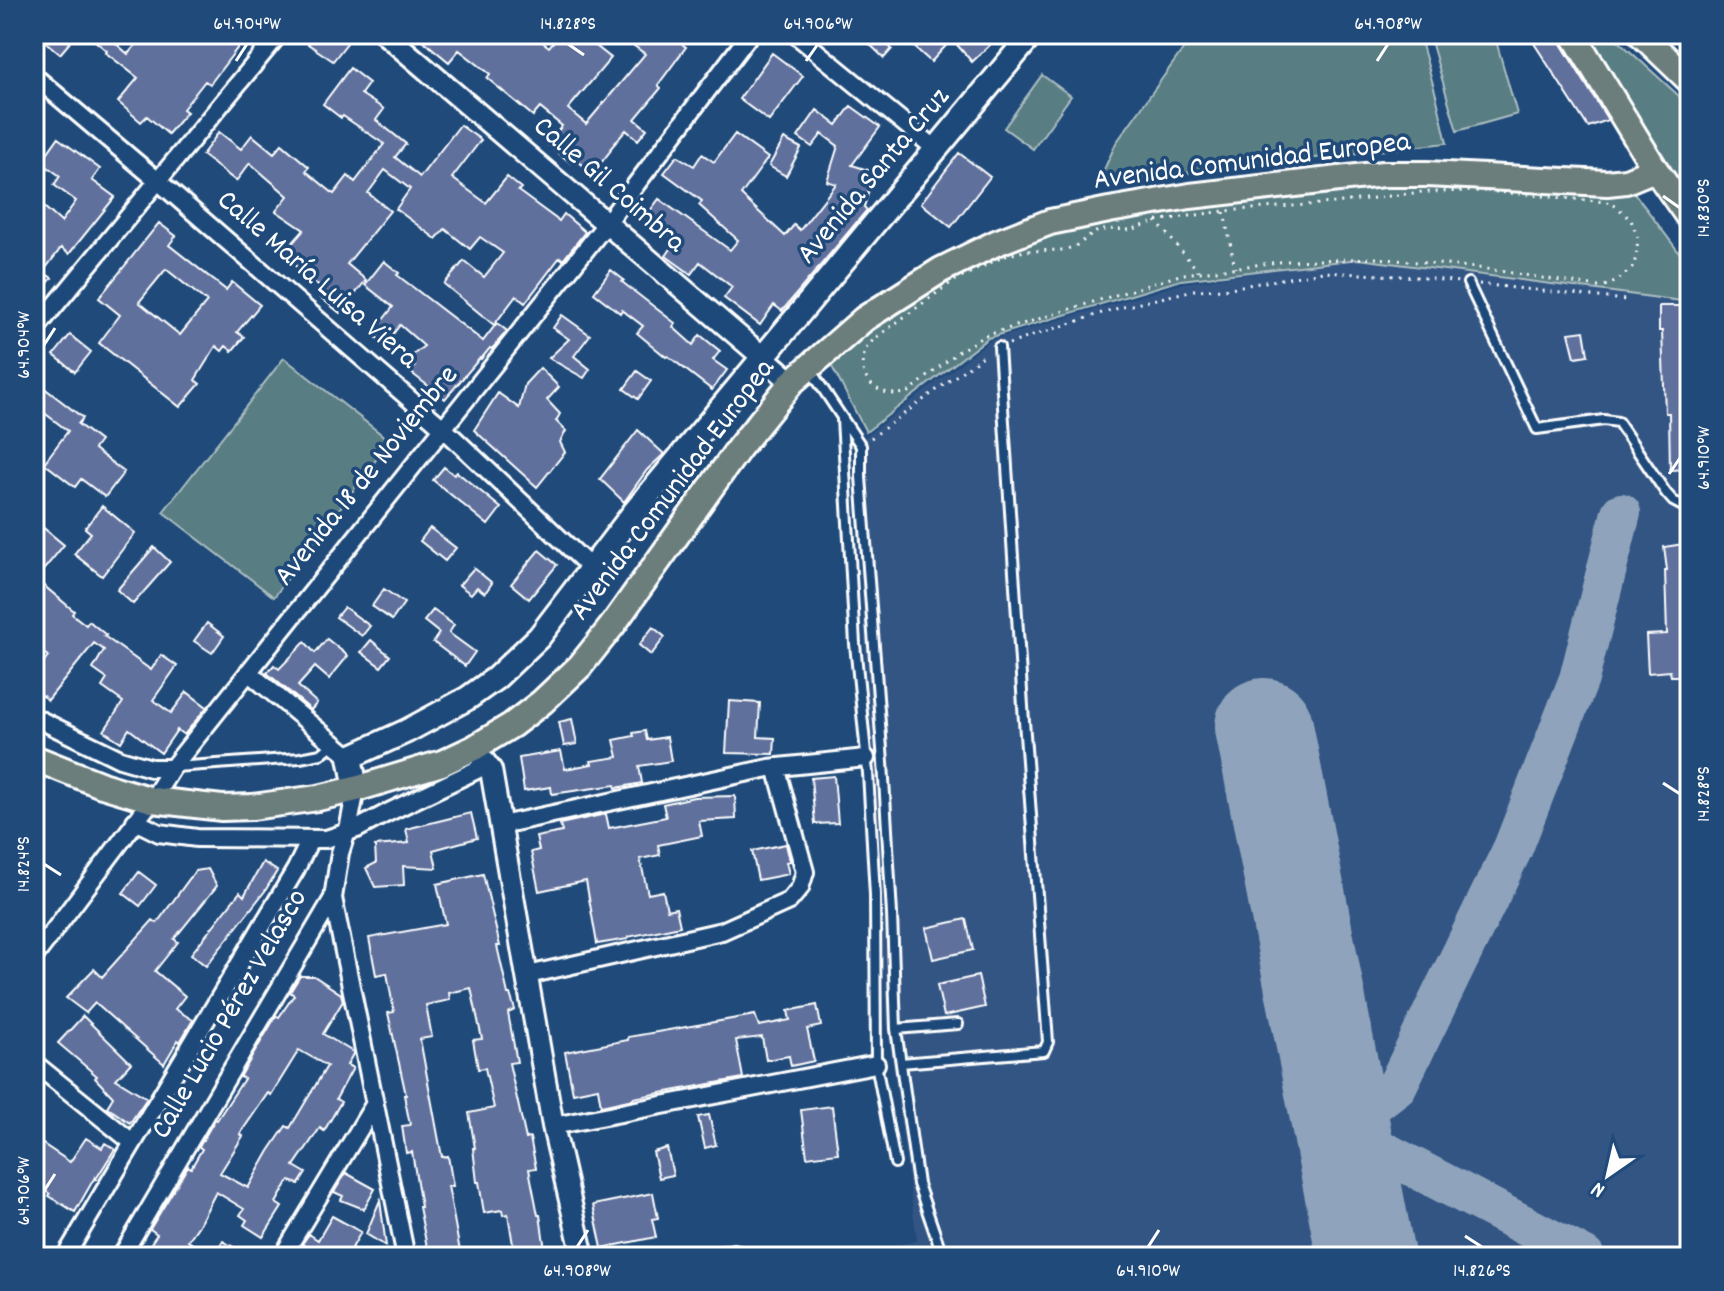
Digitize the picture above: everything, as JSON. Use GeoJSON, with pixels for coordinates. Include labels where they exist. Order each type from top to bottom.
{"type":"FeatureCollection","features":[{"type":"Feature","properties":{"kind":"main road","name":"Avenida Santa Cruz"},"geometry":{"type":"LineString","coordinates":[[342,750],[407,731],[468,698],[496,678],[539,637],[590,567],[1032,34]]}},
{"type":"Feature","properties":{"kind":"main road"},"geometry":{"type":"LineString","coordinates":[[1573,34],[1655,169],[1690,219]]}},
{"type":"Feature","properties":{"kind":"main road"},"geometry":{"type":"LineString","coordinates":[[1641,34],[1690,80]]}},
{"type":"Feature","properties":{"kind":"main road","name":"Avenida Comunidad Europea"},"geometry":{"type":"LineString","coordinates":[[34,758],[102,785],[152,800],[222,808],[318,798],[442,763],[481,756],[580,666],[739,448],[801,375],[864,319],[941,270],[996,243],[1050,222],[1148,203],[1222,202],[1383,174],[1607,183],[1626,181],[1655,169]]}},
{"type":"Feature","properties":{"kind":"main road"},"geometry":{"type":"LineString","coordinates":[[342,750],[356,789]]}},
{"type":"Feature","properties":{"kind":"street"},"geometry":{"type":"LineString","coordinates":[[34,331],[279,34]]}},
{"type":"Feature","properties":{"kind":"street","name":"Calle Gil Coimbra"},"geometry":{"type":"LineString","coordinates":[[385,34],[762,357],[801,375]]}},
{"type":"Feature","properties":{"kind":"street","name":"Avenida 18 de Noviembre"},"geometry":{"type":"LineString","coordinates":[[34,957],[152,800],[172,768],[606,224],[750,34]]}},
{"type":"Feature","properties":{"kind":"street"},"geometry":{"type":"LineString","coordinates":[[795,34],[937,150]]}},
{"type":"Feature","properties":{"kind":"street","name":"Calle María Luisa Viera"},"geometry":{"type":"LineString","coordinates":[[34,76],[443,428],[590,567]]}},
{"type":"Feature","properties":{"kind":"street"},"geometry":{"type":"LineString","coordinates":[[248,672],[342,750]]}},
{"type":"Feature","properties":{"kind":"street"},"geometry":{"type":"LineString","coordinates":[[34,717],[120,759],[151,768],[172,768]]}},
{"type":"Feature","properties":{"kind":"street"},"geometry":{"type":"LineString","coordinates":[[135,821],[159,833],[197,838],[326,839],[357,829],[387,813],[481,756],[491,770],[553,1126],[583,1257]]}},
{"type":"Feature","properties":{"kind":"street"},"geometry":{"type":"LineString","coordinates":[[501,825],[776,767],[866,758]]}},
{"type":"Feature","properties":{"kind":"street"},"geometry":{"type":"LineString","coordinates":[[528,975],[722,931],[789,901],[800,888],[805,872],[776,767]]}},
{"type":"Feature","properties":{"kind":"street","name":"Calle Lucio Pérez Velasco"},"geometry":{"type":"LineString","coordinates":[[121,1257],[333,898],[340,853],[356,789]]}},
{"type":"Feature","properties":{"kind":"street"},"geometry":{"type":"LineString","coordinates":[[65,1257],[296,869],[310,840]]}},
{"type":"Feature","properties":{"kind":"street"},"geometry":{"type":"LineString","coordinates":[[333,898],[406,1257]]}},
{"type":"Feature","properties":{"kind":"street"},"geometry":{"type":"LineString","coordinates":[[34,1063],[132,1142]]}},
{"type":"Feature","properties":{"kind":"street"},"geometry":{"type":"LineString","coordinates":[[553,1126],[876,1064]]}},
{"type":"Feature","properties":{"kind":"street"},"geometry":{"type":"LineString","coordinates":[[282,1257],[374,1105]]}},
{"type":"Feature","properties":{"kind":"street"},"geometry":{"type":"LineString","coordinates":[[716,1257],[734,1253]]}},
{"type":"Feature","properties":{"kind":"lane"},"geometry":{"type":"LineString","coordinates":[[1468,283],[1537,429],[1604,420],[1618,422],[1666,493],[1673,501],[1690,510]]}},
{"type":"Feature","properties":{"kind":"lane"},"geometry":{"type":"LineString","coordinates":[[901,1063],[1044,1051],[1048,1042],[999,347]]}},
{"type":"Feature","properties":{"kind":"lane"},"geometry":{"type":"LineString","coordinates":[[801,375],[842,419],[861,446],[884,782],[896,1029],[918,1184],[943,1257]]}},
{"type":"Feature","properties":{"kind":"lane"},"geometry":{"type":"LineString","coordinates":[[842,419],[855,644],[875,895],[876,1064],[895,1163]]}},
{"type":"Feature","properties":{"kind":"lane"},"geometry":{"type":"LineString","coordinates":[[172,768],[300,758],[342,750]]}},
{"type":"Feature","properties":{"kind":"lane"},"geometry":{"type":"LineString","coordinates":[[896,1029],[958,1024]]}},
{"type":"Feature","properties":{"kind":"path"},"geometry":{"type":"LineString","coordinates":[[1487,191],[1607,202],[1625,212],[1638,238],[1632,268],[1617,281],[1598,287],[1487,269],[1377,258],[1288,261],[1183,274],[984,336],[959,351],[909,392],[890,395],[870,383],[863,360],[866,349],[874,339],[952,282],[1008,255],[1025,251],[1065,250],[1096,232],[1131,230],[1156,221],[1222,202],[1320,204],[1422,192],[1487,191]]}},
{"type":"Feature","properties":{"kind":"path"},"geometry":{"type":"LineString","coordinates":[[1222,202],[1235,268]]}},
{"type":"Feature","properties":{"kind":"path"},"geometry":{"type":"LineString","coordinates":[[1156,221],[1200,273]]}},
{"type":"Feature","properties":{"kind":"path"},"geometry":{"type":"LineString","coordinates":[[861,446],[999,347],[1111,310],[1194,290],[1224,289],[1323,272],[1417,277],[1626,300]]}},
{"type":"Feature","properties":{"kind":"shaded area"},"geometry":{"type":"Polygon","coordinates":[[[1360,258],[1690,299],[1690,1257],[838,1257],[917,1241],[887,1024],[853,446],[991,340],[1184,283],[1360,258]]]}},
{"type":"Feature","properties":{"kind":"green space"},"geometry":{"type":"Polygon","coordinates":[[[1194,34],[1419,34],[1447,143],[1098,183],[1116,143],[1194,34]]]}},
{"type":"Feature","properties":{"kind":"green space"},"geometry":{"type":"Polygon","coordinates":[[[1429,34],[1494,34],[1517,114],[1457,131],[1429,34]]]}},
{"type":"Feature","properties":{"kind":"green space"},"geometry":{"type":"Polygon","coordinates":[[[1586,34],[1611,34],[1690,106],[1690,197],[1586,34]]]}},
{"type":"Feature","properties":{"kind":"green space"},"geometry":{"type":"Polygon","coordinates":[[[1042,75],[1071,96],[1033,149],[1004,128],[1042,75]]]}},
{"type":"Feature","properties":{"kind":"green space"},"geometry":{"type":"Polygon","coordinates":[[[1483,183],[1635,194],[1690,267],[1690,302],[1359,259],[1181,280],[988,338],[866,432],[830,363],[867,325],[947,274],[1056,228],[1147,210],[1357,189],[1483,183]]]}},
{"type":"Feature","properties":{"kind":"green space"},"geometry":{"type":"Polygon","coordinates":[[[284,358],[390,441],[274,597],[163,512],[284,358]]]}},
{"type":"Feature","properties":{"kind":"building"},"geometry":{"type":"Polygon","coordinates":[[[36,34],[77,34],[60,54],[36,34]]]}},
{"type":"Feature","properties":{"kind":"building"},"geometry":{"type":"Polygon","coordinates":[[[87,34],[105,34],[128,54],[145,34],[248,34],[210,84],[205,81],[183,109],[187,112],[168,134],[147,116],[141,122],[118,102],[138,78],[87,34]]]}},
{"type":"Feature","properties":{"kind":"building"},"geometry":{"type":"Polygon","coordinates":[[[316,34],[354,34],[333,61],[308,44],[316,34]]]}},
{"type":"Feature","properties":{"kind":"building"},"geometry":{"type":"Polygon","coordinates":[[[415,34],[532,34],[549,47],[560,34],[604,34],[596,46],[611,58],[568,109],[586,124],[645,54],[618,34],[668,34],[686,47],[658,85],[661,88],[635,119],[647,129],[638,140],[626,130],[593,173],[575,159],[571,163],[547,144],[562,126],[540,108],[533,116],[487,78],[490,74],[459,50],[449,62],[415,34]]]}},
{"type":"Feature","properties":{"kind":"building"},"geometry":{"type":"Polygon","coordinates":[[[859,34],[877,34],[892,49],[884,58],[859,34]]]}},
{"type":"Feature","properties":{"kind":"building"},"geometry":{"type":"Polygon","coordinates":[[[900,34],[980,34],[990,45],[972,62],[952,39],[931,62],[900,34]]]}},
{"type":"Feature","properties":{"kind":"building"},"geometry":{"type":"Polygon","coordinates":[[[1528,34],[1558,34],[1608,120],[1588,127],[1528,34]]]}},
{"type":"Feature","properties":{"kind":"building"},"geometry":{"type":"Polygon","coordinates":[[[772,53],[803,76],[769,121],[739,99],[772,53]]]}},
{"type":"Feature","properties":{"kind":"building"},"geometry":{"type":"Polygon","coordinates":[[[350,68],[369,83],[361,94],[384,109],[376,120],[406,144],[395,157],[420,177],[460,125],[481,140],[452,178],[486,203],[507,177],[521,188],[518,191],[559,221],[564,214],[585,232],[563,260],[560,257],[525,303],[516,296],[494,325],[444,284],[464,261],[484,277],[503,253],[480,237],[470,249],[445,229],[436,239],[396,209],[410,189],[385,170],[368,193],[390,211],[347,264],[366,280],[340,313],[320,297],[324,291],[284,256],[304,230],[276,211],[288,196],[250,163],[236,181],[202,155],[219,132],[241,149],[252,135],[274,153],[282,144],[309,167],[306,171],[334,194],[348,176],[355,182],[384,144],[323,104],[350,68]]]}},
{"type":"Feature","properties":{"kind":"building"},"geometry":{"type":"Polygon","coordinates":[[[851,106],[880,127],[852,165],[874,172],[864,207],[867,210],[782,311],[774,305],[760,325],[724,298],[732,287],[700,262],[691,274],[666,256],[677,240],[646,216],[659,199],[730,250],[738,240],[699,205],[702,201],[664,173],[677,156],[694,166],[702,154],[714,162],[735,134],[768,158],[741,195],[785,236],[794,225],[800,230],[836,184],[827,181],[838,146],[822,134],[812,147],[798,137],[817,110],[837,125],[851,106]]]}},
{"type":"Feature","properties":{"kind":"building"},"geometry":{"type":"Polygon","coordinates":[[[58,138],[100,169],[92,180],[115,197],[69,254],[61,248],[43,272],[52,278],[41,292],[34,287],[34,217],[43,206],[61,222],[76,201],[54,185],[60,176],[41,162],[58,138]]]}},
{"type":"Feature","properties":{"kind":"building"},"geometry":{"type":"Polygon","coordinates":[[[784,139],[801,148],[786,176],[769,166],[784,139]]]}},
{"type":"Feature","properties":{"kind":"building"},"geometry":{"type":"Polygon","coordinates":[[[959,153],[990,177],[951,227],[921,203],[959,153]]]}},
{"type":"Feature","properties":{"kind":"building"},"geometry":{"type":"Polygon","coordinates":[[[159,223],[176,236],[169,245],[226,290],[232,282],[260,305],[237,332],[244,337],[232,351],[226,346],[222,351],[216,346],[195,380],[200,384],[180,407],[99,343],[120,315],[99,298],[159,223]],[[166,269],[139,302],[180,335],[207,302],[166,269]]]}},
{"type":"Feature","properties":{"kind":"building"},"geometry":{"type":"Polygon","coordinates":[[[384,261],[399,273],[397,275],[483,341],[497,323],[507,331],[445,399],[410,372],[415,367],[408,359],[424,346],[400,325],[385,344],[372,334],[393,307],[365,285],[384,261]]]}},
{"type":"Feature","properties":{"kind":"building"},"geometry":{"type":"Polygon","coordinates":[[[611,270],[675,323],[673,327],[693,345],[700,335],[720,351],[713,360],[727,370],[712,390],[637,333],[643,326],[594,293],[611,270]]]}},
{"type":"Feature","properties":{"kind":"building"},"geometry":{"type":"Polygon","coordinates":[[[1659,306],[1687,306],[1690,469],[1670,470],[1669,413],[1665,413],[1659,306]]]}},
{"type":"Feature","properties":{"kind":"building"},"geometry":{"type":"Polygon","coordinates":[[[562,315],[590,335],[574,356],[590,369],[584,378],[549,358],[569,339],[553,328],[562,315]]]}},
{"type":"Feature","properties":{"kind":"building"},"geometry":{"type":"Polygon","coordinates":[[[1584,331],[1588,355],[1575,357],[1569,333],[1584,331]]]}},
{"type":"Feature","properties":{"kind":"building"},"geometry":{"type":"Polygon","coordinates":[[[70,335],[91,352],[75,372],[54,355],[70,335]]]}},
{"type":"Feature","properties":{"kind":"building"},"geometry":{"type":"Polygon","coordinates":[[[540,368],[559,387],[547,400],[560,414],[556,421],[566,431],[560,442],[565,452],[537,487],[474,430],[498,393],[519,408],[525,384],[540,368]]]}},
{"type":"Feature","properties":{"kind":"building"},"geometry":{"type":"Polygon","coordinates":[[[637,371],[651,381],[638,399],[624,389],[637,371]]]}},
{"type":"Feature","properties":{"kind":"building"},"geometry":{"type":"Polygon","coordinates":[[[34,380],[83,418],[78,424],[100,441],[94,449],[124,472],[105,497],[81,479],[75,487],[44,463],[68,431],[34,405],[34,380]]]}},
{"type":"Feature","properties":{"kind":"building"},"geometry":{"type":"Polygon","coordinates":[[[638,430],[664,454],[647,470],[624,502],[600,479],[638,430]]]}},
{"type":"Feature","properties":{"kind":"building"},"geometry":{"type":"Polygon","coordinates":[[[444,467],[454,475],[457,472],[501,508],[488,525],[433,480],[444,467]]]}},
{"type":"Feature","properties":{"kind":"building"},"geometry":{"type":"Polygon","coordinates":[[[102,506],[135,533],[102,576],[74,554],[91,533],[85,528],[102,506]]]}},
{"type":"Feature","properties":{"kind":"building"},"geometry":{"type":"Polygon","coordinates":[[[34,520],[64,545],[36,579],[74,611],[72,614],[86,625],[89,621],[104,636],[151,670],[161,655],[177,666],[153,700],[171,713],[187,692],[207,707],[184,735],[177,730],[161,753],[129,729],[121,742],[104,731],[123,702],[102,687],[107,679],[93,669],[104,650],[94,643],[48,700],[34,689],[34,674],[48,656],[34,647],[34,619],[37,614],[34,613],[34,556],[39,550],[34,545],[34,520]]]}},
{"type":"Feature","properties":{"kind":"building"},"geometry":{"type":"Polygon","coordinates":[[[430,528],[456,548],[445,561],[420,541],[430,528]]]}},
{"type":"Feature","properties":{"kind":"building"},"geometry":{"type":"Polygon","coordinates":[[[1690,543],[1690,676],[1671,676],[1670,671],[1648,673],[1646,635],[1667,634],[1664,547],[1690,543]]]}},
{"type":"Feature","properties":{"kind":"building"},"geometry":{"type":"Polygon","coordinates":[[[154,547],[170,562],[133,604],[117,590],[154,547]]]}},
{"type":"Feature","properties":{"kind":"building"},"geometry":{"type":"Polygon","coordinates":[[[539,550],[557,565],[529,599],[511,584],[539,550]]]}},
{"type":"Feature","properties":{"kind":"building"},"geometry":{"type":"Polygon","coordinates":[[[474,568],[492,583],[485,593],[477,587],[471,594],[459,585],[474,568]]]}},
{"type":"Feature","properties":{"kind":"building"},"geometry":{"type":"Polygon","coordinates":[[[384,589],[404,603],[392,620],[372,606],[384,589]]]}},
{"type":"Feature","properties":{"kind":"building"},"geometry":{"type":"Polygon","coordinates":[[[344,607],[370,626],[362,636],[336,617],[344,607]]]}},
{"type":"Feature","properties":{"kind":"building"},"geometry":{"type":"Polygon","coordinates":[[[433,610],[454,625],[449,633],[475,652],[465,666],[433,642],[439,633],[424,621],[433,610]]]}},
{"type":"Feature","properties":{"kind":"building"},"geometry":{"type":"Polygon","coordinates":[[[207,623],[224,636],[212,653],[194,641],[207,623]]]}},
{"type":"Feature","properties":{"kind":"building"},"geometry":{"type":"Polygon","coordinates":[[[653,627],[665,637],[651,655],[639,645],[653,627]]]}},
{"type":"Feature","properties":{"kind":"building"},"geometry":{"type":"Polygon","coordinates":[[[327,639],[348,656],[329,679],[315,667],[298,686],[317,703],[311,710],[267,673],[274,665],[279,669],[305,642],[315,653],[327,639]]]}},
{"type":"Feature","properties":{"kind":"building"},"geometry":{"type":"Polygon","coordinates":[[[371,640],[390,656],[381,667],[361,652],[371,640]]]}},
{"type":"Feature","properties":{"kind":"building"},"geometry":{"type":"Polygon","coordinates":[[[729,701],[760,703],[758,737],[775,738],[774,754],[726,753],[729,701]]]}},
{"type":"Feature","properties":{"kind":"building"},"geometry":{"type":"Polygon","coordinates":[[[572,719],[577,744],[564,746],[559,722],[572,719]]]}},
{"type":"Feature","properties":{"kind":"building"},"geometry":{"type":"Polygon","coordinates":[[[645,731],[647,740],[667,737],[671,761],[639,766],[642,783],[552,794],[551,787],[524,791],[519,758],[561,751],[565,769],[592,764],[591,761],[618,757],[614,740],[645,731]]]}},
{"type":"Feature","properties":{"kind":"building"},"geometry":{"type":"Polygon","coordinates":[[[834,776],[838,823],[815,824],[811,778],[834,776]]]}},
{"type":"Feature","properties":{"kind":"building"},"geometry":{"type":"Polygon","coordinates":[[[735,796],[736,819],[699,821],[702,836],[658,845],[660,855],[640,859],[648,894],[663,891],[667,910],[676,908],[680,926],[597,944],[586,881],[539,891],[531,852],[539,850],[536,837],[562,832],[560,824],[606,814],[609,828],[666,817],[663,804],[694,797],[735,796]]]}},
{"type":"Feature","properties":{"kind":"building"},"geometry":{"type":"Polygon","coordinates":[[[471,813],[477,838],[433,850],[437,868],[403,866],[404,885],[375,887],[366,868],[376,863],[375,846],[409,843],[406,829],[471,813]]]}},
{"type":"Feature","properties":{"kind":"building"},"geometry":{"type":"Polygon","coordinates":[[[786,844],[789,874],[758,880],[752,851],[786,844]]]}},
{"type":"Feature","properties":{"kind":"building"},"geometry":{"type":"Polygon","coordinates":[[[263,862],[277,871],[206,966],[191,954],[240,892],[244,896],[263,862]]]}},
{"type":"Feature","properties":{"kind":"building"},"geometry":{"type":"Polygon","coordinates":[[[208,869],[217,886],[174,939],[178,942],[155,971],[185,996],[175,1009],[193,1020],[164,1064],[95,1003],[86,1013],[66,998],[94,969],[102,977],[153,920],[157,923],[195,871],[208,869]]]}},
{"type":"Feature","properties":{"kind":"building"},"geometry":{"type":"Polygon","coordinates":[[[139,872],[156,885],[140,906],[123,893],[139,872]]]}},
{"type":"Feature","properties":{"kind":"building"},"geometry":{"type":"Polygon","coordinates":[[[483,874],[508,994],[515,1010],[508,1013],[517,1062],[509,1063],[526,1139],[530,1138],[536,1168],[529,1169],[546,1257],[515,1257],[508,1214],[503,1215],[502,1210],[484,1213],[469,1113],[494,1108],[485,1068],[478,1069],[473,1040],[482,1039],[471,988],[449,993],[450,1000],[426,1005],[432,1037],[420,1039],[442,1157],[448,1156],[453,1186],[448,1186],[461,1257],[429,1257],[412,1152],[406,1153],[402,1126],[410,1125],[388,1013],[394,1012],[387,973],[376,975],[369,938],[446,924],[437,884],[483,874]]]}},
{"type":"Feature","properties":{"kind":"building"},"geometry":{"type":"Polygon","coordinates":[[[966,919],[973,950],[933,959],[926,928],[966,919]]]}},
{"type":"Feature","properties":{"kind":"building"},"geometry":{"type":"Polygon","coordinates":[[[300,976],[314,976],[341,994],[343,1001],[323,1034],[353,1052],[347,1065],[353,1068],[336,1099],[341,1102],[324,1131],[320,1128],[294,1166],[306,1173],[299,1184],[288,1182],[276,1203],[282,1207],[263,1237],[244,1225],[247,1220],[240,1215],[244,1209],[216,1192],[188,1241],[214,1257],[142,1257],[157,1234],[150,1229],[188,1166],[191,1168],[215,1119],[244,1079],[240,1077],[276,1016],[279,1017],[294,995],[290,992],[300,976]],[[299,1050],[271,1095],[268,1093],[240,1134],[243,1136],[220,1173],[248,1188],[286,1126],[290,1128],[327,1066],[299,1050]]]}},
{"type":"Feature","properties":{"kind":"building"},"geometry":{"type":"Polygon","coordinates":[[[978,976],[985,1007],[944,1016],[937,985],[978,976]]]}},
{"type":"Feature","properties":{"kind":"building"},"geometry":{"type":"Polygon","coordinates":[[[817,1005],[821,1026],[807,1029],[814,1061],[791,1066],[789,1056],[766,1060],[762,1037],[736,1040],[743,1078],[601,1106],[598,1088],[573,1093],[565,1052],[628,1040],[628,1037],[755,1015],[759,1026],[790,1020],[788,1011],[817,1005]]]}},
{"type":"Feature","properties":{"kind":"building"},"geometry":{"type":"Polygon","coordinates":[[[83,1016],[131,1063],[116,1079],[147,1098],[130,1123],[107,1107],[113,1097],[95,1078],[97,1076],[58,1043],[83,1016]]]}},
{"type":"Feature","properties":{"kind":"building"},"geometry":{"type":"Polygon","coordinates":[[[832,1106],[838,1153],[807,1157],[801,1110],[832,1106]]]}},
{"type":"Feature","properties":{"kind":"building"},"geometry":{"type":"Polygon","coordinates":[[[709,1115],[716,1145],[705,1148],[698,1117],[709,1115]]]}},
{"type":"Feature","properties":{"kind":"building"},"geometry":{"type":"Polygon","coordinates":[[[34,1138],[70,1162],[86,1138],[102,1148],[105,1143],[115,1149],[75,1212],[34,1183],[34,1138]]]}},
{"type":"Feature","properties":{"kind":"building"},"geometry":{"type":"Polygon","coordinates":[[[667,1148],[673,1175],[659,1178],[653,1152],[667,1148]]]}},
{"type":"Feature","properties":{"kind":"building"},"geometry":{"type":"Polygon","coordinates":[[[346,1173],[375,1189],[364,1209],[341,1200],[343,1196],[334,1192],[346,1173]]]}},
{"type":"Feature","properties":{"kind":"building"},"geometry":{"type":"Polygon","coordinates":[[[653,1193],[658,1218],[652,1219],[656,1237],[602,1248],[593,1205],[653,1193]]]}},
{"type":"Feature","properties":{"kind":"building"},"geometry":{"type":"Polygon","coordinates":[[[380,1200],[386,1246],[366,1234],[380,1200]]]}},
{"type":"Feature","properties":{"kind":"building"},"geometry":{"type":"Polygon","coordinates":[[[332,1216],[361,1232],[347,1257],[309,1257],[313,1251],[302,1244],[309,1234],[318,1240],[332,1216]]]}},
{"type":"Feature","properties":{"kind":"building"},"geometry":{"type":"Polygon","coordinates":[[[223,1241],[251,1257],[214,1257],[223,1241]]]}},
{"type":"Feature","properties":{"kind":"taxiway"},"geometry":{"type":"LineString","coordinates":[[1585,1257],[1341,1129],[1397,1086],[1513,848],[1579,679],[1621,513]]}},
{"type":"Feature","properties":{"kind":"runway"},"geometry":{"type":"LineString","coordinates":[[1264,727],[1366,1257]]}}]}
